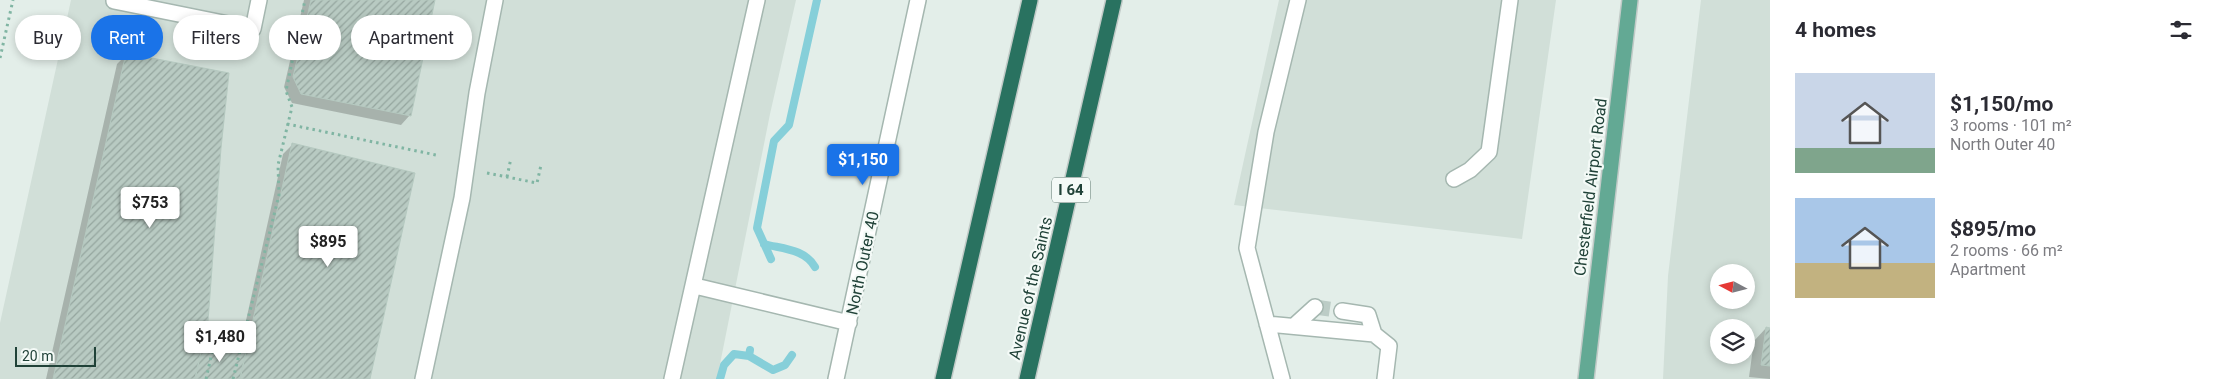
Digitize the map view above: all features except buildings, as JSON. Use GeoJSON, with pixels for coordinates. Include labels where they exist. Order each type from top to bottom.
{"type":"FeatureCollection","features":[{"type":"Feature","properties":{"kind":"highway"},"geometry":{"type":"LineString","coordinates":[[943,379],[1030,0]]}},
{"type":"Feature","properties":{"kind":"highway","name":"Avenue of the Saints"},"geometry":{"type":"LineString","coordinates":[[1027,379],[1114,0]]}},
{"type":"Feature","properties":{"kind":"main road","name":"Chesterfield Airport Road"},"geometry":{"type":"LineString","coordinates":[[1586,379],[1630,0]]}},
{"type":"Feature","properties":{"kind":"street"},"geometry":{"type":"LineString","coordinates":[[114,1],[253,29],[259,0]]}},
{"type":"Feature","properties":{"kind":"street"},"geometry":{"type":"LineString","coordinates":[[423,379],[462,198],[477,93],[495,0]]}},
{"type":"Feature","properties":{"kind":"street"},"geometry":{"type":"LineString","coordinates":[[672,379],[695,286],[757,0]]}},
{"type":"Feature","properties":{"kind":"street","name":"North Outer 40"},"geometry":{"type":"LineString","coordinates":[[836,379],[918,0]]}},
{"type":"Feature","properties":{"kind":"street"},"geometry":{"type":"LineString","coordinates":[[1282,379],[1247,248],[1266,132],[1298,0]]}},
{"type":"Feature","properties":{"kind":"street"},"geometry":{"type":"LineString","coordinates":[[1454,179],[1470,170],[1488,152],[1510,0]]}},
{"type":"Feature","properties":{"kind":"street"},"geometry":{"type":"LineString","coordinates":[[695,286],[849,323]]}},
{"type":"Feature","properties":{"kind":"street"},"geometry":{"type":"LineString","coordinates":[[1294,326],[1315,307]]}},
{"type":"Feature","properties":{"kind":"street"},"geometry":{"type":"LineString","coordinates":[[1342,311],[1368,315],[1374,334]]}},
{"type":"Feature","properties":{"kind":"street"},"geometry":{"type":"LineString","coordinates":[[1268,324],[1374,334],[1389,346],[1385,379]]}},
{"type":"Feature","properties":{"kind":"path"},"geometry":{"type":"LineString","coordinates":[[0,58],[13,0]]}},
{"type":"Feature","properties":{"kind":"path"},"geometry":{"type":"LineString","coordinates":[[233,379],[279,195],[278,165],[292,107],[286,91],[305,0]]}},
{"type":"Feature","properties":{"kind":"path"},"geometry":{"type":"LineString","coordinates":[[287,124],[436,155]]}},
{"type":"Feature","properties":{"kind":"path"},"geometry":{"type":"LineString","coordinates":[[507,177],[511,158]]}},
{"type":"Feature","properties":{"kind":"path"},"geometry":{"type":"LineString","coordinates":[[482,171],[537,183],[541,165]]}},
{"type":"Feature","properties":{"kind":"path"},"geometry":{"type":"LineString","coordinates":[[206,379],[216,335]]}},
{"type":"Feature","properties":{"kind":"shaded area"},"geometry":{"type":"Polygon","coordinates":[[[71,0],[796,0],[770,114],[717,379],[0,379],[0,323],[58,60],[81,60],[81,15],[68,15],[71,0]]]}},
{"type":"Feature","properties":{"kind":"shaded area"},"geometry":{"type":"Polygon","coordinates":[[[1279,0],[1556,0],[1522,239],[1234,205],[1279,0]]]}},
{"type":"Feature","properties":{"kind":"shaded area"},"geometry":{"type":"Polygon","coordinates":[[[1701,0],[1770,0],[1770,379],[1663,379],[1668,276],[1701,0]]]}},
{"type":"Feature","properties":{"kind":"waterway"},"geometry":{"type":"LineString","coordinates":[[771,259],[757,228],[774,141],[789,125],[817,0]]}},
{"type":"Feature","properties":{"kind":"waterway"},"geometry":{"type":"LineString","coordinates":[[764,244],[799,253],[811,261],[815,267]]}},
{"type":"Feature","properties":{"kind":"waterway"},"geometry":{"type":"LineString","coordinates":[[720,379],[724,365],[734,354],[749,356],[750,350]]}},
{"type":"Feature","properties":{"kind":"waterway"},"geometry":{"type":"LineString","coordinates":[[749,356],[773,370],[785,365],[792,355]]}},
{"type":"Feature","properties":{"kind":"tunnel"},"geometry":{"type":"LineString","coordinates":[[1315,307],[1342,311]]}}]}
